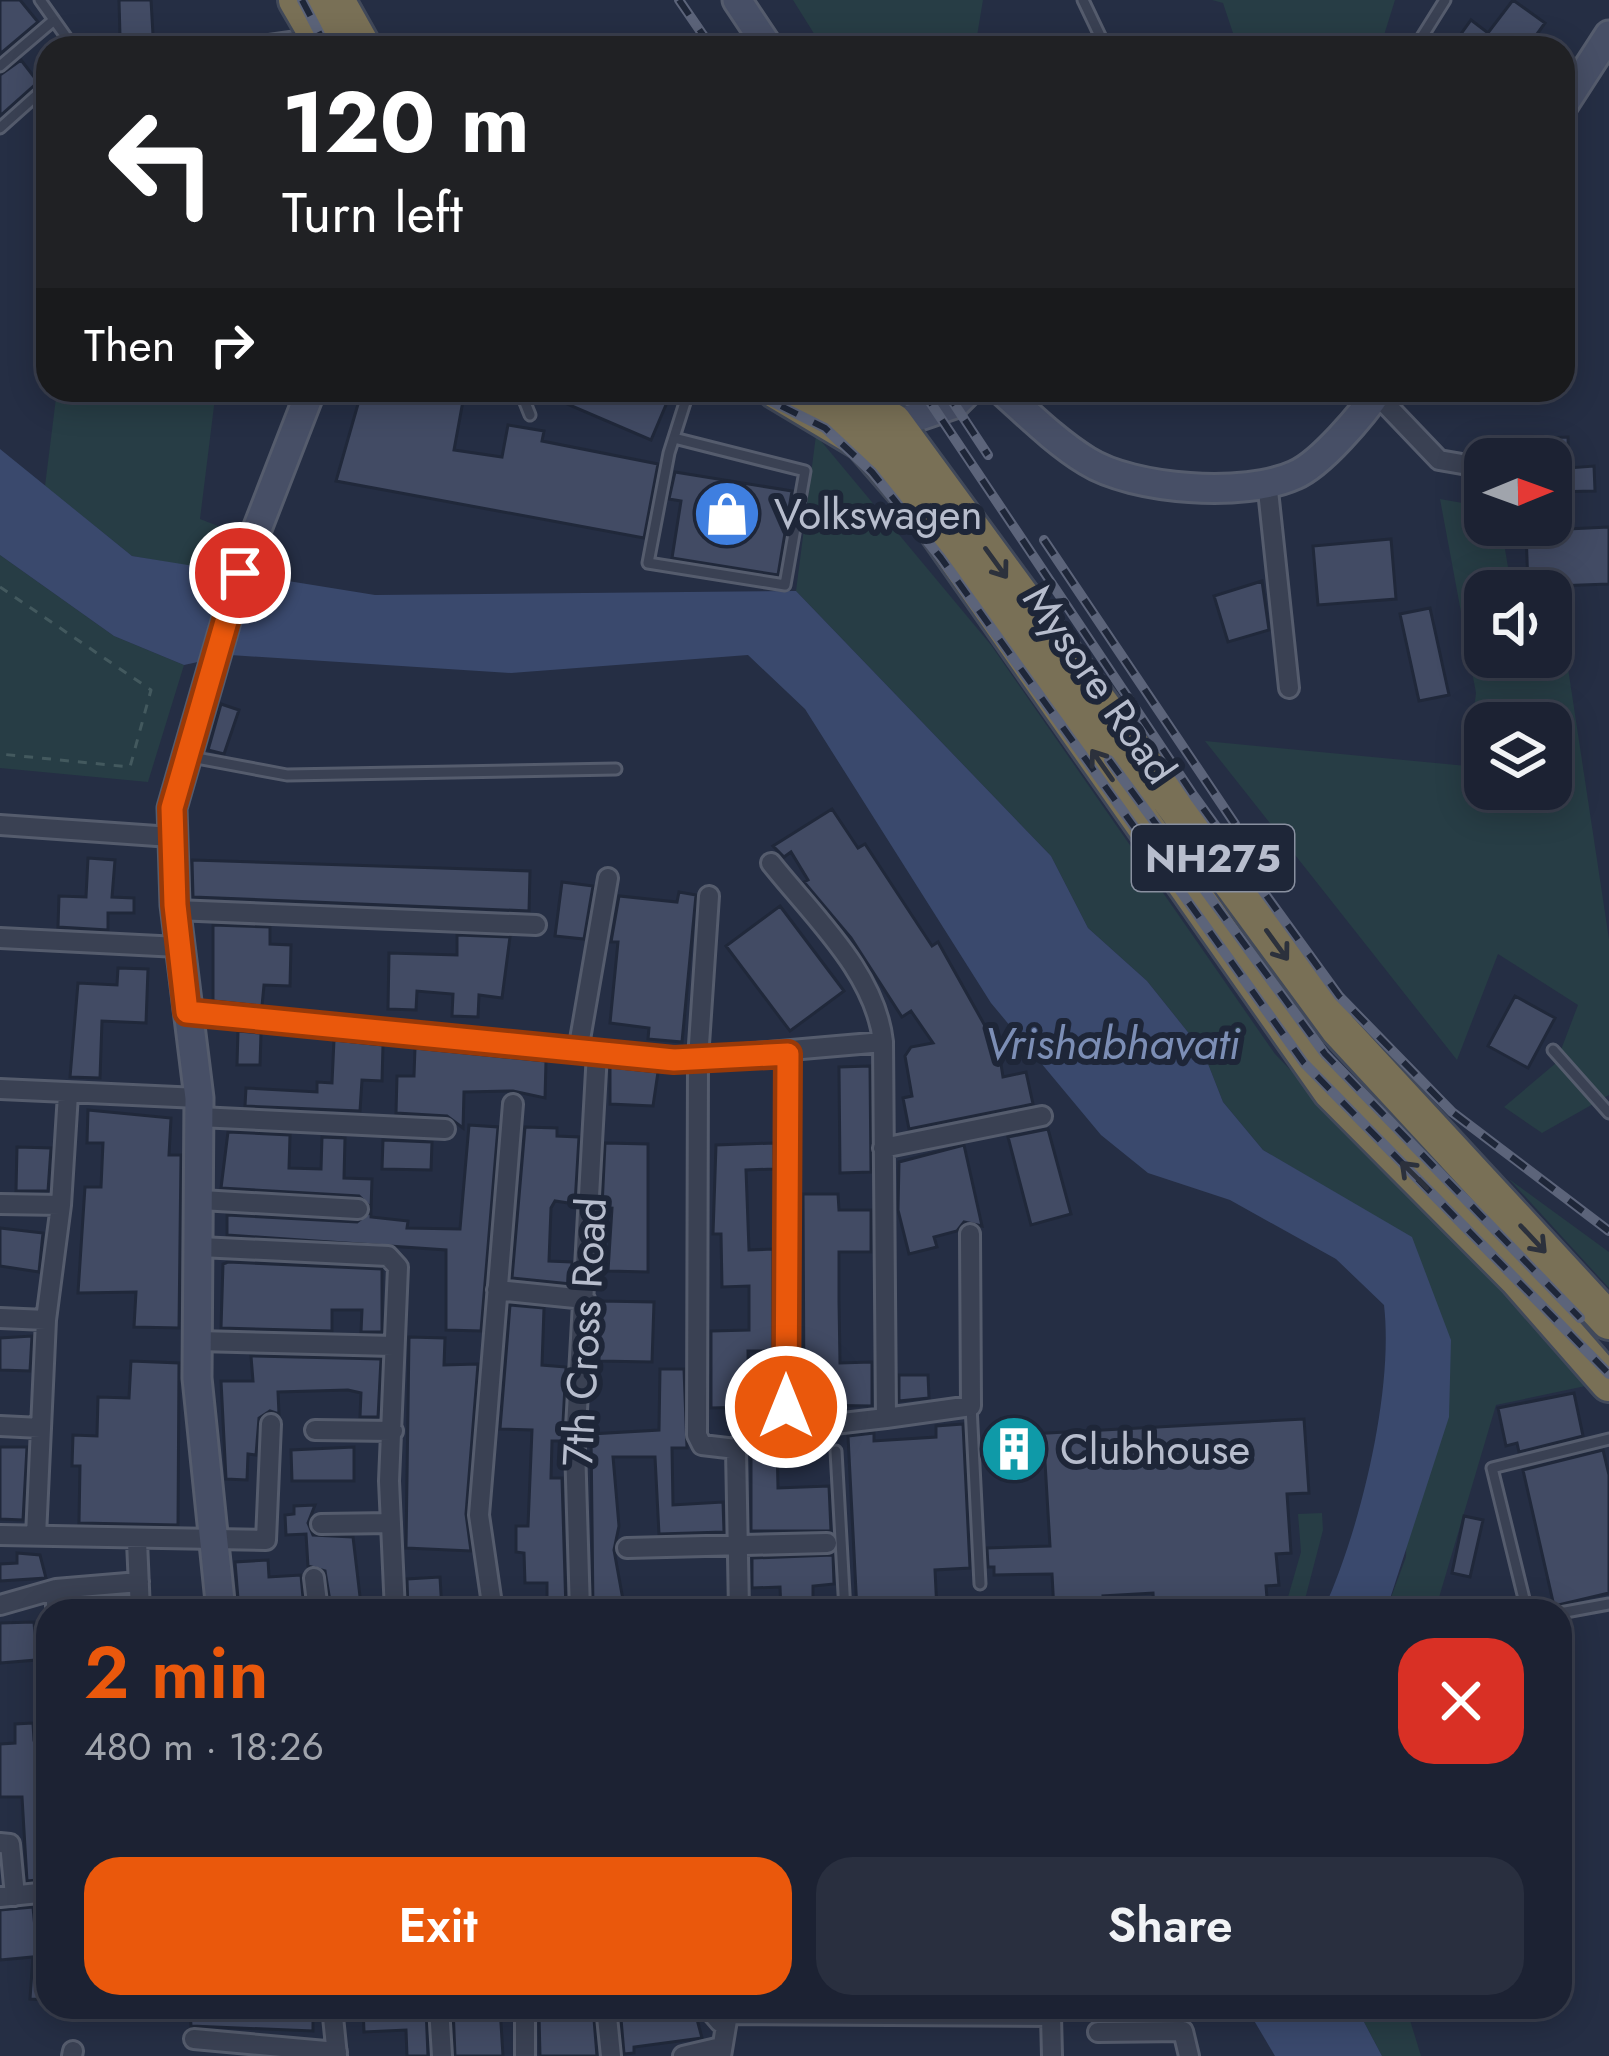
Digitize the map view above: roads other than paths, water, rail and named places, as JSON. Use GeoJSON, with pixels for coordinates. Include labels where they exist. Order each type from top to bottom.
{"type":"FeatureCollection","features":[{"type":"Feature","properties":{"kind":"highway"},"geometry":{"type":"LineString","coordinates":[[297,0],[318,36]]}},
{"type":"Feature","properties":{"kind":"highway"},"geometry":{"type":"LineString","coordinates":[[336,0],[356,36]]}},
{"type":"Feature","properties":{"kind":"highway","name":"Mysore Road"},"geometry":{"type":"LineString","coordinates":[[799,402],[834,420],[878,432],[928,517],[1331,1091],[1517,1279],[1609,1382]]}},
{"type":"Feature","properties":{"kind":"highway","name":"Mysore Road"},"geometry":{"type":"LineString","coordinates":[[846,402],[878,432],[1339,1029],[1609,1321]]}},
{"type":"Feature","properties":{"kind":"street"},"geometry":{"type":"LineString","coordinates":[[737,0],[761,36]]}},
{"type":"Feature","properties":{"kind":"street"},"geometry":{"type":"LineString","coordinates":[[1575,88],[1608,40]]}},
{"type":"Feature","properties":{"kind":"street"},"geometry":{"type":"LineString","coordinates":[[219,1599],[210,1543],[198,1341],[199,1107],[179,947],[172,808],[240,573],[306,402]]}},
{"type":"Feature","properties":{"kind":"street"},"geometry":{"type":"LineString","coordinates":[[878,432],[957,402]]}},
{"type":"Feature","properties":{"kind":"street"},"geometry":{"type":"LineString","coordinates":[[1015,402],[1089,464],[1144,481],[1227,490],[1297,475],[1371,402]]}},
{"type":"Feature","properties":{"kind":"street"},"geometry":{"type":"LineString","coordinates":[[1386,402],[1438,460],[1464,464]]}},
{"type":"Feature","properties":{"kind":"street"},"geometry":{"type":"LineString","coordinates":[[1267,481],[1289,688]]}},
{"type":"Feature","properties":{"kind":"street"},"geometry":{"type":"LineString","coordinates":[[0,825],[172,837]]}},
{"type":"Feature","properties":{"kind":"street"},"geometry":{"type":"LineString","coordinates":[[771,863],[861,979],[881,1021],[886,1418]]}},
{"type":"Feature","properties":{"kind":"street","name":"7th Cross Road"},"geometry":{"type":"LineString","coordinates":[[580,1599],[588,1052],[608,878]]}},
{"type":"Feature","properties":{"kind":"street"},"geometry":{"type":"LineString","coordinates":[[709,896],[698,1059],[697,1435],[702,1445],[736,1448]]}},
{"type":"Feature","properties":{"kind":"street"},"geometry":{"type":"LineString","coordinates":[[176,910],[536,925]]}},
{"type":"Feature","properties":{"kind":"street"},"geometry":{"type":"LineString","coordinates":[[0,938],[179,947]]}},
{"type":"Feature","properties":{"kind":"street"},"geometry":{"type":"LineString","coordinates":[[187,1012],[698,1059],[883,1042]]}},
{"type":"Feature","properties":{"kind":"street"},"geometry":{"type":"LineString","coordinates":[[786,1407],[788,1054]]}},
{"type":"Feature","properties":{"kind":"street"},"geometry":{"type":"LineString","coordinates":[[0,1088],[445,1129]]}},
{"type":"Feature","properties":{"kind":"street"},"geometry":{"type":"LineString","coordinates":[[36,1536],[46,1320],[61,1205],[68,1094]]}},
{"type":"Feature","properties":{"kind":"street"},"geometry":{"type":"LineString","coordinates":[[491,1599],[479,1515],[513,1104]]}},
{"type":"Feature","properties":{"kind":"street"},"geometry":{"type":"LineString","coordinates":[[883,1148],[1042,1116]]}},
{"type":"Feature","properties":{"kind":"street"},"geometry":{"type":"LineString","coordinates":[[200,1200],[358,1209]]}},
{"type":"Feature","properties":{"kind":"street"},"geometry":{"type":"LineString","coordinates":[[0,1204],[61,1205]]}},
{"type":"Feature","properties":{"kind":"street"},"geometry":{"type":"LineString","coordinates":[[739,1599],[736,1448],[748,1434],[971,1406],[970,1234]]}},
{"type":"Feature","properties":{"kind":"street"},"geometry":{"type":"LineString","coordinates":[[200,1247],[388,1256],[398,1272],[391,1523],[394,1599]]}},
{"type":"Feature","properties":{"kind":"street"},"geometry":{"type":"LineString","coordinates":[[497,1290],[585,1298]]}},
{"type":"Feature","properties":{"kind":"street"},"geometry":{"type":"LineString","coordinates":[[0,1318],[46,1320]]}},
{"type":"Feature","properties":{"kind":"street"},"geometry":{"type":"LineString","coordinates":[[198,1341],[394,1346]]}},
{"type":"Feature","properties":{"kind":"street"},"geometry":{"type":"LineString","coordinates":[[0,1535],[210,1543],[268,1538],[271,1424]]}},
{"type":"Feature","properties":{"kind":"street"},"geometry":{"type":"LineString","coordinates":[[0,1426],[41,1428]]}},
{"type":"Feature","properties":{"kind":"street"},"geometry":{"type":"LineString","coordinates":[[315,1430],[392,1431]]}},
{"type":"Feature","properties":{"kind":"street"},"geometry":{"type":"LineString","coordinates":[[321,1524],[391,1523]]}},
{"type":"Feature","properties":{"kind":"street"},"geometry":{"type":"LineString","coordinates":[[137,1541],[140,1599]]}},
{"type":"Feature","properties":{"kind":"street"},"geometry":{"type":"LineString","coordinates":[[627,1548],[827,1543]]}},
{"type":"Feature","properties":{"kind":"street"},"geometry":{"type":"LineString","coordinates":[[314,1578],[317,1599]]}},
{"type":"Feature","properties":{"kind":"street"},"geometry":{"type":"LineString","coordinates":[[0,1605],[56,1589],[139,1582]]}},
{"type":"Feature","properties":{"kind":"street"},"geometry":{"type":"LineString","coordinates":[[56,1589],[56,1599]]}},
{"type":"Feature","properties":{"kind":"street"},"geometry":{"type":"LineString","coordinates":[[0,1843],[10,1844],[8,1896]]}},
{"type":"Feature","properties":{"kind":"street"},"geometry":{"type":"LineString","coordinates":[[194,2038],[337,2054],[333,2019]]}},
{"type":"Feature","properties":{"kind":"street"},"geometry":{"type":"LineString","coordinates":[[440,2019],[442,2056]]}},
{"type":"Feature","properties":{"kind":"street"},"geometry":{"type":"LineString","coordinates":[[525,2019],[525,2056]]}},
{"type":"Feature","properties":{"kind":"street"},"geometry":{"type":"LineString","coordinates":[[607,2019],[611,2056]]}},
{"type":"Feature","properties":{"kind":"street"},"geometry":{"type":"LineString","coordinates":[[683,2056],[721,2052],[727,2019]]}},
{"type":"Feature","properties":{"kind":"street"},"geometry":{"type":"LineString","coordinates":[[1052,2056],[1055,2019]]}},
{"type":"Feature","properties":{"kind":"street"},"geometry":{"type":"LineString","coordinates":[[1098,2032],[1183,2031],[1189,2056]]}},
{"type":"Feature","properties":{"kind":"lane"},"geometry":{"type":"LineString","coordinates":[[40,0],[65,36]]}},
{"type":"Feature","properties":{"kind":"lane"},"geometry":{"type":"LineString","coordinates":[[1083,0],[1100,36]]}},
{"type":"Feature","properties":{"kind":"lane"},"geometry":{"type":"LineString","coordinates":[[1422,36],[1445,0]]}},
{"type":"Feature","properties":{"kind":"lane"},"geometry":{"type":"LineString","coordinates":[[0,65],[54,20]]}},
{"type":"Feature","properties":{"kind":"lane"},"geometry":{"type":"LineString","coordinates":[[0,128],[36,96]]}},
{"type":"Feature","properties":{"kind":"lane"},"geometry":{"type":"LineString","coordinates":[[522,402],[530,415]]}},
{"type":"Feature","properties":{"kind":"lane"},"geometry":{"type":"LineString","coordinates":[[674,438],[805,471],[785,585],[648,563],[674,438],[685,402]]}},
{"type":"Feature","properties":{"kind":"lane"},"geometry":{"type":"LineString","coordinates":[[185,755],[287,775],[616,769]]}},
{"type":"Feature","properties":{"kind":"lane"},"geometry":{"type":"LineString","coordinates":[[1553,1049],[1609,1113]]}},
{"type":"Feature","properties":{"kind":"lane"},"geometry":{"type":"LineString","coordinates":[[971,1406],[980,1585]]}},
{"type":"Feature","properties":{"kind":"lane"},"geometry":{"type":"LineString","coordinates":[[1524,1599],[1492,1468],[1609,1439]]}},
{"type":"Feature","properties":{"kind":"lane"},"geometry":{"type":"LineString","coordinates":[[836,1450],[844,1599]]}},
{"type":"Feature","properties":{"kind":"lane"},"geometry":{"type":"LineString","coordinates":[[1572,1611],[1609,1604]]}},
{"type":"Feature","properties":{"kind":"water","name":"Vrishabhavati"},"geometry":{"type":"Polygon","coordinates":[[[0,449],[132,556],[375,595],[796,591],[1051,856],[1088,928],[1147,981],[1203,1051],[1223,1102],[1263,1150],[1412,1237],[1451,1340],[1449,1417],[1390,1599],[1328,1599],[1350,1542],[1379,1419],[1384,1305],[1336,1259],[1230,1200],[1148,1173],[1101,1135],[991,1003],[805,709],[748,655],[511,673],[230,655],[184,665],[114,636],[0,555],[0,449]]]}},
{"type":"Feature","properties":{"kind":"water"},"geometry":{"type":"Polygon","coordinates":[[[1253,2019],[1362,2019],[1382,2056],[1275,2056],[1253,2019]]]}},
{"type":"Feature","properties":{"kind":"railway"},"geometry":{"type":"LineString","coordinates":[[302,0],[321,36]]}},
{"type":"Feature","properties":{"kind":"railway"},"geometry":{"type":"LineString","coordinates":[[679,0],[704,36]]}},
{"type":"Feature","properties":{"kind":"railway"},"geometry":{"type":"LineString","coordinates":[[773,402],[825,428],[872,472],[941,558],[1304,1063],[1609,1374]]}},
{"type":"Feature","properties":{"kind":"railway"},"geometry":{"type":"LineString","coordinates":[[930,402],[1194,796],[1339,996],[1452,1112],[1609,1231]]}},
{"type":"Feature","properties":{"kind":"railway"},"geometry":{"type":"LineString","coordinates":[[953,402],[988,455]]}},
{"type":"Feature","properties":{"kind":"railway"},"geometry":{"type":"LineString","coordinates":[[1044,540],[1235,824]]}},
{"type":"Feature","properties":{"kind":"railway"},"geometry":{"type":"LineString","coordinates":[[1109,760],[1325,1054],[1580,1318]]}},
{"type":"Feature","properties":{"kind":"place","name":"Volkswagen"},"geometry":{"type":"Point","coordinates":[727,514]}},
{"type":"Feature","properties":{"kind":"place","name":"Clubhouse"},"geometry":{"type":"Point","coordinates":[1014,1449]}}]}
